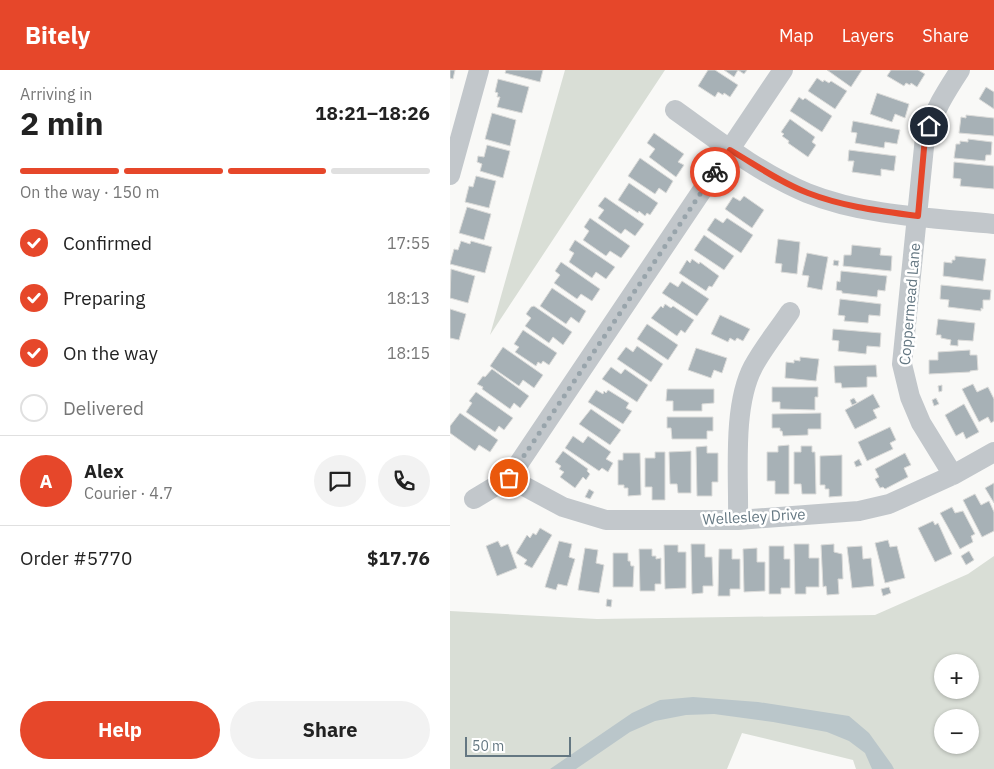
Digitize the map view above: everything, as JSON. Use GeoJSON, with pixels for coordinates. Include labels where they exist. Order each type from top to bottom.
{"type":"FeatureCollection","features":[{"type":"Feature","properties":{"kind":"street"},"geometry":{"type":"LineString","coordinates":[[450,176],[479,70]]}},
{"type":"Feature","properties":{"kind":"street"},"geometry":{"type":"LineString","coordinates":[[474,499],[509,478],[783,70]]}},
{"type":"Feature","properties":{"kind":"street","name":"Coppermead Lane"},"geometry":{"type":"LineString","coordinates":[[952,475],[921,423],[910,397],[902,364],[925,137],[932,115],[960,70]]}},
{"type":"Feature","properties":{"kind":"street"},"geometry":{"type":"LineString","coordinates":[[675,110],[730,150],[807,193],[838,203],[866,209],[994,224]]}},
{"type":"Feature","properties":{"kind":"street"},"geometry":{"type":"LineString","coordinates":[[738,520],[739,413],[744,390],[753,368],[790,312]]}},
{"type":"Feature","properties":{"kind":"street","name":"Wellesley Drive"},"geometry":{"type":"LineString","coordinates":[[509,478],[563,507],[606,520],[738,520],[859,511],[889,504],[952,475],[994,452]]}},
{"type":"Feature","properties":{"kind":"shaded area"},"geometry":{"type":"Polygon","coordinates":[[[565,70],[665,70],[490,335],[565,70]]]}},
{"type":"Feature","properties":{"kind":"shaded area"},"geometry":{"type":"Polygon","coordinates":[[[994,556],[994,769],[856,769],[853,760],[742,733],[727,769],[450,769],[450,611],[597,619],[875,615],[968,574],[994,556]]]}},
{"type":"Feature","properties":{"kind":"shaded area"},"geometry":{"type":"Polygon","coordinates":[[[693,697],[758,702],[849,716],[869,733],[894,769],[872,769],[865,753],[849,741],[827,732],[714,714],[686,715],[655,721],[630,732],[576,769],[550,769],[632,713],[660,700],[693,697]]]}},
{"type":"Feature","properties":{"kind":"building"},"geometry":{"type":"Polygon","coordinates":[[[450,70],[455,70],[453,79],[450,78],[450,70]]]}},
{"type":"Feature","properties":{"kind":"building"},"geometry":{"type":"Polygon","coordinates":[[[506,70],[543,70],[540,82],[505,73],[506,70]]]}},
{"type":"Feature","properties":{"kind":"building"},"geometry":{"type":"Polygon","coordinates":[[[708,70],[715,70],[738,85],[730,97],[718,92],[715,97],[698,86],[708,70]]]}},
{"type":"Feature","properties":{"kind":"building"},"geometry":{"type":"Polygon","coordinates":[[[724,70],[738,70],[734,77],[724,70]]]}},
{"type":"Feature","properties":{"kind":"building"},"geometry":{"type":"Polygon","coordinates":[[[738,70],[747,70],[744,74],[738,70]]]}},
{"type":"Feature","properties":{"kind":"building"},"geometry":{"type":"Polygon","coordinates":[[[827,70],[862,70],[851,87],[827,70]]]}},
{"type":"Feature","properties":{"kind":"building"},"geometry":{"type":"Polygon","coordinates":[[[891,70],[918,70],[925,74],[917,87],[911,83],[910,85],[906,83],[904,86],[887,76],[891,70]]]}},
{"type":"Feature","properties":{"kind":"building"},"geometry":{"type":"Polygon","coordinates":[[[817,78],[823,82],[824,80],[829,83],[831,81],[847,91],[835,109],[808,91],[817,78]]]}},
{"type":"Feature","properties":{"kind":"building"},"geometry":{"type":"Polygon","coordinates":[[[498,79],[529,87],[522,113],[497,107],[500,97],[497,97],[498,93],[495,92],[498,79]]]}},
{"type":"Feature","properties":{"kind":"building"},"geometry":{"type":"Polygon","coordinates":[[[986,87],[994,92],[994,109],[979,99],[986,87]]]}},
{"type":"Feature","properties":{"kind":"building"},"geometry":{"type":"Polygon","coordinates":[[[877,93],[909,104],[905,118],[895,114],[892,122],[870,114],[877,93]]]}},
{"type":"Feature","properties":{"kind":"building"},"geometry":{"type":"Polygon","coordinates":[[[799,97],[803,100],[805,98],[832,116],[822,132],[790,111],[799,97]]]}},
{"type":"Feature","properties":{"kind":"building"},"geometry":{"type":"Polygon","coordinates":[[[492,113],[516,120],[510,146],[485,139],[492,113]]]}},
{"type":"Feature","properties":{"kind":"building"},"geometry":{"type":"Polygon","coordinates":[[[966,115],[994,118],[994,136],[959,133],[961,117],[966,118],[966,115]]]}},
{"type":"Feature","properties":{"kind":"building"},"geometry":{"type":"Polygon","coordinates":[[[790,119],[815,137],[812,142],[816,145],[808,157],[788,143],[789,141],[782,136],[784,134],[781,132],[790,119]]]}},
{"type":"Feature","properties":{"kind":"building"},"geometry":{"type":"Polygon","coordinates":[[[853,121],[900,130],[897,144],[885,142],[884,148],[855,143],[857,133],[851,132],[853,121]]]}},
{"type":"Feature","properties":{"kind":"building"},"geometry":{"type":"Polygon","coordinates":[[[654,133],[684,154],[678,162],[684,165],[676,177],[649,157],[655,149],[647,143],[654,133]]]}},
{"type":"Feature","properties":{"kind":"building"},"geometry":{"type":"Polygon","coordinates":[[[968,139],[992,142],[991,155],[986,155],[985,161],[954,158],[956,144],[960,144],[960,141],[968,142],[968,139]]]}},
{"type":"Feature","properties":{"kind":"building"},"geometry":{"type":"Polygon","coordinates":[[[487,145],[510,151],[503,178],[480,171],[482,164],[477,162],[478,156],[484,157],[487,145]]]}},
{"type":"Feature","properties":{"kind":"building"},"geometry":{"type":"Polygon","coordinates":[[[849,150],[896,156],[894,171],[881,169],[881,176],[852,172],[854,161],[848,161],[849,150]]]}},
{"type":"Feature","properties":{"kind":"building"},"geometry":{"type":"Polygon","coordinates":[[[640,158],[673,181],[666,193],[659,188],[655,194],[628,176],[640,158]]]}},
{"type":"Feature","properties":{"kind":"building"},"geometry":{"type":"Polygon","coordinates":[[[954,162],[994,166],[994,189],[960,186],[961,179],[953,178],[954,162]]]}},
{"type":"Feature","properties":{"kind":"building"},"geometry":{"type":"Polygon","coordinates":[[[476,176],[496,181],[489,208],[465,202],[469,186],[473,187],[476,176]]]}},
{"type":"Feature","properties":{"kind":"building"},"geometry":{"type":"Polygon","coordinates":[[[629,183],[658,203],[650,215],[647,213],[645,216],[639,211],[638,213],[618,200],[629,183]]]}},
{"type":"Feature","properties":{"kind":"building"},"geometry":{"type":"Polygon","coordinates":[[[744,196],[764,210],[752,228],[725,209],[733,197],[740,201],[744,196]]]}},
{"type":"Feature","properties":{"kind":"building"},"geometry":{"type":"Polygon","coordinates":[[[605,197],[644,224],[635,236],[625,229],[621,234],[598,218],[604,210],[598,206],[605,197]]]}},
{"type":"Feature","properties":{"kind":"building"},"geometry":{"type":"Polygon","coordinates":[[[467,207],[491,214],[484,240],[459,233],[467,207]]]}},
{"type":"Feature","properties":{"kind":"building"},"geometry":{"type":"Polygon","coordinates":[[[590,218],[630,246],[621,258],[610,251],[606,256],[583,240],[589,231],[584,227],[590,218]]]}},
{"type":"Feature","properties":{"kind":"building"},"geometry":{"type":"Polygon","coordinates":[[[715,218],[723,223],[727,218],[753,235],[741,253],[707,230],[715,218]]]}},
{"type":"Feature","properties":{"kind":"building"},"geometry":{"type":"Polygon","coordinates":[[[704,235],[734,256],[724,270],[694,250],[704,235]]]}},
{"type":"Feature","properties":{"kind":"building"},"geometry":{"type":"Polygon","coordinates":[[[778,239],[800,242],[797,274],[781,272],[782,264],[775,263],[778,239]]]}},
{"type":"Feature","properties":{"kind":"building"},"geometry":{"type":"Polygon","coordinates":[[[575,240],[615,267],[606,279],[596,272],[592,278],[569,262],[574,253],[569,250],[575,240]]]}},
{"type":"Feature","properties":{"kind":"building"},"geometry":{"type":"Polygon","coordinates":[[[461,241],[470,244],[471,241],[492,247],[485,273],[450,264],[454,249],[458,250],[461,241]]]}},
{"type":"Feature","properties":{"kind":"building"},"geometry":{"type":"Polygon","coordinates":[[[852,245],[881,248],[880,255],[892,256],[891,271],[843,266],[844,255],[851,255],[852,245]]]}},
{"type":"Feature","properties":{"kind":"building"},"geometry":{"type":"Polygon","coordinates":[[[807,253],[828,257],[822,290],[807,287],[809,276],[802,275],[807,253]]]}},
{"type":"Feature","properties":{"kind":"building"},"geometry":{"type":"Polygon","coordinates":[[[955,256],[986,259],[983,281],[943,276],[944,262],[952,263],[952,260],[955,260],[955,256]]]}},
{"type":"Feature","properties":{"kind":"building"},"geometry":{"type":"Polygon","coordinates":[[[692,259],[699,264],[700,262],[719,276],[712,287],[709,286],[706,291],[679,273],[687,260],[690,263],[692,259]]]}},
{"type":"Feature","properties":{"kind":"building"},"geometry":{"type":"Polygon","coordinates":[[[834,260],[839,261],[838,266],[833,265],[834,260]]]}},
{"type":"Feature","properties":{"kind":"building"},"geometry":{"type":"Polygon","coordinates":[[[561,262],[600,289],[592,301],[581,294],[577,299],[554,283],[560,275],[555,271],[561,262]]]}},
{"type":"Feature","properties":{"kind":"building"},"geometry":{"type":"Polygon","coordinates":[[[451,269],[475,276],[468,303],[450,298],[451,269]]]}},
{"type":"Feature","properties":{"kind":"building"},"geometry":{"type":"Polygon","coordinates":[[[841,271],[887,276],[885,291],[878,290],[877,297],[842,293],[842,291],[836,290],[837,281],[840,282],[841,271]]]}},
{"type":"Feature","properties":{"kind":"building"},"geometry":{"type":"Polygon","coordinates":[[[682,281],[709,299],[697,316],[662,293],[670,282],[678,287],[682,281]]]}},
{"type":"Feature","properties":{"kind":"building"},"geometry":{"type":"Polygon","coordinates":[[[941,285],[991,290],[990,300],[983,300],[983,309],[981,308],[981,311],[948,307],[949,300],[940,299],[941,285]]]}},
{"type":"Feature","properties":{"kind":"building"},"geometry":{"type":"Polygon","coordinates":[[[552,288],[586,311],[579,323],[571,317],[566,324],[540,306],[552,288]]]}},
{"type":"Feature","properties":{"kind":"building"},"geometry":{"type":"Polygon","coordinates":[[[840,299],[881,304],[880,316],[869,315],[868,323],[844,321],[845,316],[838,315],[840,299]]]}},
{"type":"Feature","properties":{"kind":"building"},"geometry":{"type":"Polygon","coordinates":[[[665,304],[671,308],[673,306],[694,320],[685,333],[681,330],[677,336],[651,318],[665,304]]]}},
{"type":"Feature","properties":{"kind":"building"},"geometry":{"type":"Polygon","coordinates":[[[534,306],[572,332],[563,345],[553,337],[549,343],[525,326],[531,318],[526,314],[534,306]]]}},
{"type":"Feature","properties":{"kind":"building"},"geometry":{"type":"Polygon","coordinates":[[[450,309],[466,314],[459,340],[450,338],[450,309]]]}},
{"type":"Feature","properties":{"kind":"building"},"geometry":{"type":"Polygon","coordinates":[[[720,315],[750,329],[743,341],[737,338],[735,341],[730,338],[728,342],[711,334],[720,315]]]}},
{"type":"Feature","properties":{"kind":"building"},"geometry":{"type":"Polygon","coordinates":[[[938,319],[975,323],[973,341],[958,340],[958,346],[950,345],[951,340],[941,338],[941,335],[936,335],[938,319]]]}},
{"type":"Feature","properties":{"kind":"building"},"geometry":{"type":"Polygon","coordinates":[[[647,324],[678,345],[668,360],[637,339],[647,324]]]}},
{"type":"Feature","properties":{"kind":"building"},"geometry":{"type":"Polygon","coordinates":[[[833,329],[881,333],[880,347],[867,346],[866,354],[838,351],[839,341],[832,340],[833,329]]]}},
{"type":"Feature","properties":{"kind":"building"},"geometry":{"type":"Polygon","coordinates":[[[523,330],[557,353],[549,365],[543,361],[541,364],[538,362],[536,366],[515,352],[519,347],[514,344],[523,330]]]}},
{"type":"Feature","properties":{"kind":"building"},"geometry":{"type":"Polygon","coordinates":[[[637,346],[663,364],[651,382],[617,359],[626,347],[633,352],[637,346]]]}},
{"type":"Feature","properties":{"kind":"building"},"geometry":{"type":"Polygon","coordinates":[[[503,347],[543,375],[534,388],[523,380],[519,386],[490,366],[503,347]]]}},
{"type":"Feature","properties":{"kind":"building"},"geometry":{"type":"Polygon","coordinates":[[[696,348],[727,358],[722,373],[714,370],[711,378],[688,370],[696,348]]]}},
{"type":"Feature","properties":{"kind":"building"},"geometry":{"type":"Polygon","coordinates":[[[970,350],[970,355],[977,355],[978,370],[929,374],[929,360],[938,360],[938,352],[970,350]]]}},
{"type":"Feature","properties":{"kind":"building"},"geometry":{"type":"Polygon","coordinates":[[[800,357],[819,359],[816,381],[785,378],[786,362],[794,363],[794,360],[800,361],[800,357]]]}},
{"type":"Feature","properties":{"kind":"building"},"geometry":{"type":"Polygon","coordinates":[[[876,365],[877,377],[867,377],[867,387],[842,388],[841,383],[835,383],[834,366],[876,365]]]}},
{"type":"Feature","properties":{"kind":"building"},"geometry":{"type":"Polygon","coordinates":[[[611,367],[621,374],[625,369],[648,385],[637,402],[602,379],[611,367]]]}},
{"type":"Feature","properties":{"kind":"building"},"geometry":{"type":"Polygon","coordinates":[[[492,369],[529,396],[520,408],[514,403],[510,409],[477,384],[492,369]]]}},
{"type":"Feature","properties":{"kind":"building"},"geometry":{"type":"Polygon","coordinates":[[[973,384],[977,392],[988,387],[994,399],[994,421],[991,423],[988,417],[979,422],[962,389],[973,384]]]}},
{"type":"Feature","properties":{"kind":"building"},"geometry":{"type":"Polygon","coordinates":[[[942,385],[942,391],[939,392],[938,386],[942,385]]]}},
{"type":"Feature","properties":{"kind":"building"},"geometry":{"type":"Polygon","coordinates":[[[772,387],[818,387],[818,397],[815,397],[815,410],[780,409],[780,402],[772,402],[772,387]]]}},
{"type":"Feature","properties":{"kind":"building"},"geometry":{"type":"Polygon","coordinates":[[[667,389],[714,389],[714,403],[702,404],[702,411],[673,411],[673,401],[666,401],[667,389]]]}},
{"type":"Feature","properties":{"kind":"building"},"geometry":{"type":"Polygon","coordinates":[[[596,390],[603,394],[604,391],[606,393],[608,390],[629,403],[626,408],[632,411],[623,424],[588,402],[596,390]]]}},
{"type":"Feature","properties":{"kind":"building"},"geometry":{"type":"Polygon","coordinates":[[[476,392],[513,418],[504,430],[499,426],[495,432],[466,412],[472,403],[469,401],[476,392]]]}},
{"type":"Feature","properties":{"kind":"building"},"geometry":{"type":"Polygon","coordinates":[[[873,394],[880,407],[873,410],[877,418],[855,429],[845,410],[873,394]]]}},
{"type":"Feature","properties":{"kind":"building"},"geometry":{"type":"Polygon","coordinates":[[[854,398],[857,403],[852,405],[850,400],[854,398]]]}},
{"type":"Feature","properties":{"kind":"building"},"geometry":{"type":"Polygon","coordinates":[[[936,398],[939,404],[934,406],[932,400],[936,398]]]}},
{"type":"Feature","properties":{"kind":"building"},"geometry":{"type":"Polygon","coordinates":[[[964,404],[979,432],[966,439],[963,432],[956,436],[945,415],[964,404]]]}},
{"type":"Feature","properties":{"kind":"building"},"geometry":{"type":"Polygon","coordinates":[[[591,409],[621,430],[610,445],[579,424],[591,409]]]}},
{"type":"Feature","properties":{"kind":"building"},"geometry":{"type":"Polygon","coordinates":[[[460,413],[498,440],[490,452],[479,445],[475,451],[450,433],[450,426],[460,413]]]}},
{"type":"Feature","properties":{"kind":"building"},"geometry":{"type":"Polygon","coordinates":[[[821,413],[821,429],[808,429],[808,435],[783,436],[780,428],[772,428],[772,414],[821,413]]]}},
{"type":"Feature","properties":{"kind":"building"},"geometry":{"type":"Polygon","coordinates":[[[667,417],[713,417],[713,431],[707,431],[707,439],[672,439],[671,428],[667,428],[667,417]]]}},
{"type":"Feature","properties":{"kind":"building"},"geometry":{"type":"Polygon","coordinates":[[[890,427],[896,440],[890,443],[893,449],[867,461],[858,442],[890,427]]]}},
{"type":"Feature","properties":{"kind":"building"},"geometry":{"type":"Polygon","coordinates":[[[573,436],[583,443],[588,436],[611,452],[606,459],[613,463],[608,472],[602,468],[599,471],[565,448],[573,436]]]}},
{"type":"Feature","properties":{"kind":"building"},"geometry":{"type":"Polygon","coordinates":[[[789,445],[789,494],[775,494],[775,481],[767,481],[767,452],[778,452],[778,446],[789,445]]]}},
{"type":"Feature","properties":{"kind":"building"},"geometry":{"type":"Polygon","coordinates":[[[707,446],[707,453],[718,453],[718,482],[712,482],[712,496],[697,496],[696,447],[707,446]]]}},
{"type":"Feature","properties":{"kind":"building"},"geometry":{"type":"Polygon","coordinates":[[[801,446],[812,446],[812,452],[815,452],[816,494],[802,494],[801,484],[794,484],[794,452],[801,452],[801,446]]]}},
{"type":"Feature","properties":{"kind":"building"},"geometry":{"type":"Polygon","coordinates":[[[563,451],[588,469],[587,471],[590,474],[586,480],[583,477],[575,488],[560,477],[564,472],[559,469],[561,466],[555,462],[563,451]]]}},
{"type":"Feature","properties":{"kind":"building"},"geometry":{"type":"Polygon","coordinates":[[[691,451],[691,493],[678,493],[677,484],[670,484],[669,452],[691,451]]]}},
{"type":"Feature","properties":{"kind":"building"},"geometry":{"type":"Polygon","coordinates":[[[655,452],[665,452],[665,500],[652,500],[652,487],[645,487],[645,458],[655,458],[655,452]]]}},
{"type":"Feature","properties":{"kind":"building"},"geometry":{"type":"Polygon","coordinates":[[[623,453],[640,453],[641,495],[628,496],[628,488],[624,488],[624,485],[618,485],[618,460],[623,460],[623,453]]]}},
{"type":"Feature","properties":{"kind":"building"},"geometry":{"type":"Polygon","coordinates":[[[905,453],[911,465],[904,468],[908,477],[885,489],[883,487],[880,488],[875,479],[879,477],[875,469],[905,453]]]}},
{"type":"Feature","properties":{"kind":"building"},"geometry":{"type":"Polygon","coordinates":[[[842,455],[842,496],[829,497],[829,489],[825,489],[825,485],[820,485],[820,456],[842,455]]]}},
{"type":"Feature","properties":{"kind":"building"},"geometry":{"type":"Polygon","coordinates":[[[859,459],[862,465],[856,467],[854,462],[859,459]]]}},
{"type":"Feature","properties":{"kind":"building"},"geometry":{"type":"Polygon","coordinates":[[[994,483],[994,503],[985,488],[994,483]]]}},
{"type":"Feature","properties":{"kind":"building"},"geometry":{"type":"Polygon","coordinates":[[[589,489],[594,492],[590,499],[585,497],[589,489]]]}},
{"type":"Feature","properties":{"kind":"building"},"geometry":{"type":"Polygon","coordinates":[[[975,494],[981,505],[989,501],[994,512],[994,531],[982,537],[963,500],[975,494]]]}},
{"type":"Feature","properties":{"kind":"building"},"geometry":{"type":"Polygon","coordinates":[[[952,507],[955,513],[963,511],[975,534],[971,536],[973,542],[960,549],[940,513],[952,507]]]}},
{"type":"Feature","properties":{"kind":"building"},"geometry":{"type":"Polygon","coordinates":[[[933,521],[935,525],[938,523],[952,554],[935,562],[918,528],[933,521]]]}},
{"type":"Feature","properties":{"kind":"building"},"geometry":{"type":"Polygon","coordinates":[[[540,528],[552,535],[532,568],[524,564],[527,560],[516,553],[527,535],[530,538],[533,533],[536,535],[540,528]]]}},
{"type":"Feature","properties":{"kind":"building"},"geometry":{"type":"Polygon","coordinates":[[[888,540],[890,547],[897,546],[905,578],[885,583],[875,543],[888,540]]]}},
{"type":"Feature","properties":{"kind":"building"},"geometry":{"type":"Polygon","coordinates":[[[498,541],[501,547],[508,544],[517,568],[497,576],[486,546],[498,541]]]}},
{"type":"Feature","properties":{"kind":"building"},"geometry":{"type":"Polygon","coordinates":[[[559,541],[572,544],[569,557],[575,559],[567,586],[558,584],[556,590],[545,587],[559,541]]]}},
{"type":"Feature","properties":{"kind":"building"},"geometry":{"type":"Polygon","coordinates":[[[691,544],[705,544],[705,557],[712,557],[713,586],[703,586],[703,593],[692,594],[691,544]]]}},
{"type":"Feature","properties":{"kind":"building"},"geometry":{"type":"Polygon","coordinates":[[[794,544],[809,544],[809,558],[819,558],[819,587],[806,587],[806,594],[795,594],[794,544]]]}},
{"type":"Feature","properties":{"kind":"building"},"geometry":{"type":"Polygon","coordinates":[[[834,544],[834,552],[842,554],[843,579],[838,579],[839,594],[827,595],[826,586],[823,587],[821,545],[834,544]]]}},
{"type":"Feature","properties":{"kind":"building"},"geometry":{"type":"Polygon","coordinates":[[[664,545],[678,545],[678,552],[686,552],[686,588],[665,589],[664,545]]]}},
{"type":"Feature","properties":{"kind":"building"},"geometry":{"type":"Polygon","coordinates":[[[769,546],[784,546],[784,559],[790,559],[790,588],[781,588],[781,594],[769,594],[769,546]]]}},
{"type":"Feature","properties":{"kind":"building"},"geometry":{"type":"Polygon","coordinates":[[[862,546],[863,559],[871,558],[874,586],[852,588],[847,547],[862,546]]]}},
{"type":"Feature","properties":{"kind":"building"},"geometry":{"type":"Polygon","coordinates":[[[585,548],[598,550],[596,563],[604,565],[599,593],[578,590],[585,548]]]}},
{"type":"Feature","properties":{"kind":"building"},"geometry":{"type":"Polygon","coordinates":[[[757,548],[757,562],[765,562],[765,591],[744,592],[743,549],[757,548]]]}},
{"type":"Feature","properties":{"kind":"building"},"geometry":{"type":"Polygon","coordinates":[[[639,549],[652,549],[652,556],[656,556],[656,559],[661,558],[661,584],[655,584],[655,591],[640,591],[639,549]]]}},
{"type":"Feature","properties":{"kind":"building"},"geometry":{"type":"Polygon","coordinates":[[[719,549],[732,549],[732,559],[740,559],[740,589],[730,589],[730,596],[718,596],[719,549]]]}},
{"type":"Feature","properties":{"kind":"building"},"geometry":{"type":"Polygon","coordinates":[[[969,551],[974,560],[966,565],[961,556],[969,551]]]}},
{"type":"Feature","properties":{"kind":"building"},"geometry":{"type":"Polygon","coordinates":[[[613,553],[628,553],[628,561],[630,561],[631,566],[634,566],[633,587],[613,587],[613,553]]]}},
{"type":"Feature","properties":{"kind":"building"},"geometry":{"type":"Polygon","coordinates":[[[889,587],[891,593],[883,596],[881,589],[889,587]]]}},
{"type":"Feature","properties":{"kind":"building"},"geometry":{"type":"Polygon","coordinates":[[[607,599],[612,600],[611,607],[606,606],[607,599]]]}},
{"type":"Feature","properties":{"kind":"way so far"},"geometry":{"type":"LineString","coordinates":[[509,478],[715,172]]}},
{"type":"Feature","properties":{"kind":"route"},"geometry":{"type":"LineString","coordinates":[[715,172],[730,150],[807,193],[838,203],[866,209],[918,216],[925,137],[929,126]]}}]}
